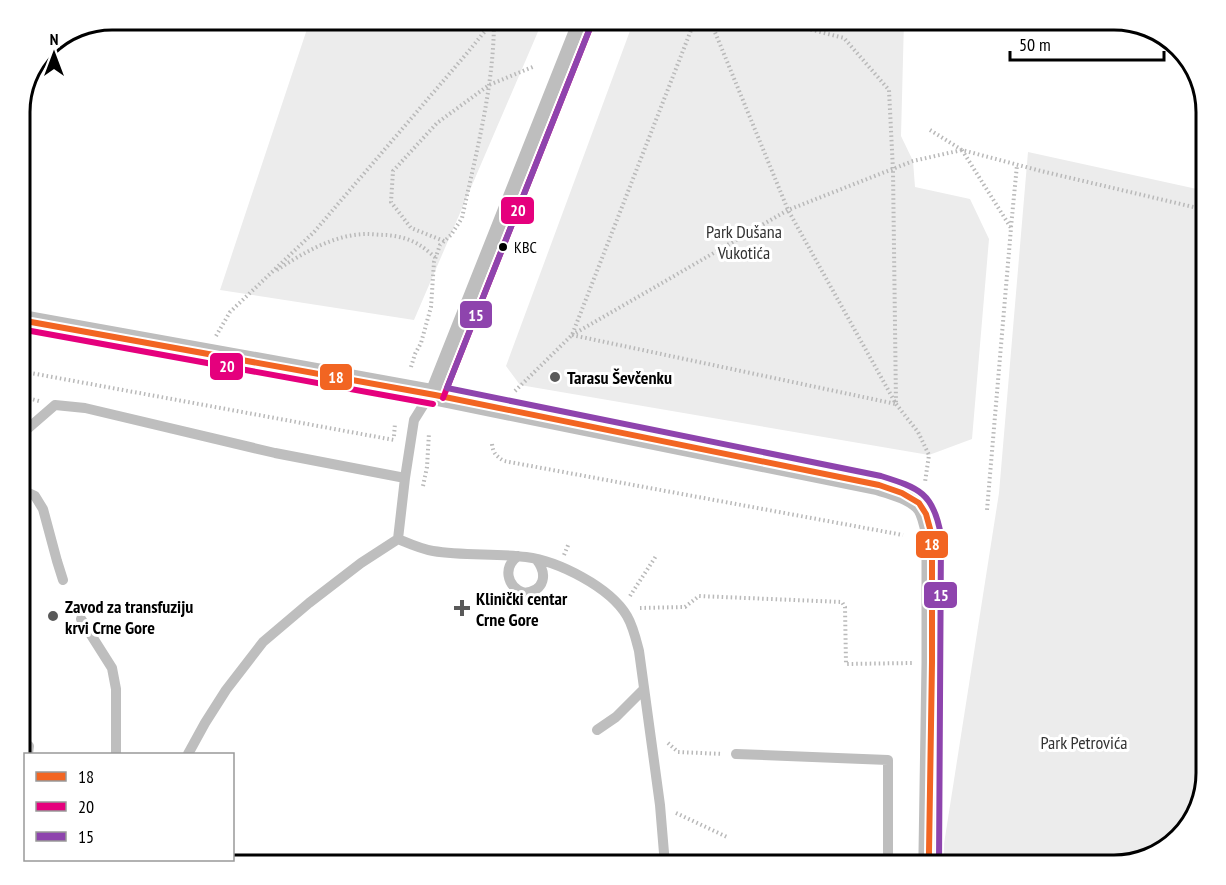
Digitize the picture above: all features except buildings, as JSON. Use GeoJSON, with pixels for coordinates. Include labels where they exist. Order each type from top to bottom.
{"type":"FeatureCollection","features":[{"type":"Feature","properties":{"kind":"street"},"geometry":{"type":"LineString","coordinates":[[435,395],[580,30]]}},
{"type":"Feature","properties":{"kind":"street"},"geometry":{"type":"LineString","coordinates":[[30,322],[435,395],[879,486],[910,497],[922,506],[932,536],[929,855]]}},
{"type":"Feature","properties":{"kind":"lane"},"geometry":{"type":"LineString","coordinates":[[398,539],[414,420],[424,404],[435,395]]}},
{"type":"Feature","properties":{"kind":"lane"},"geometry":{"type":"LineString","coordinates":[[30,427],[55,405],[85,408],[274,453],[405,478]]}},
{"type":"Feature","properties":{"kind":"lane"},"geometry":{"type":"LineString","coordinates":[[30,494],[35,496],[43,509],[63,580]]}},
{"type":"Feature","properties":{"kind":"lane"},"geometry":{"type":"LineString","coordinates":[[398,539],[433,551],[536,559],[572,571],[594,584],[627,615],[639,651],[660,806],[664,855]]}},
{"type":"Feature","properties":{"kind":"lane"},"geometry":{"type":"LineString","coordinates":[[189,753],[221,697],[262,642],[361,563],[398,539]]}},
{"type":"Feature","properties":{"kind":"lane"},"geometry":{"type":"LineString","coordinates":[[518,556],[510,564],[508,575],[514,587],[524,593],[534,590],[543,580],[543,571],[536,559]]}},
{"type":"Feature","properties":{"kind":"lane"},"geometry":{"type":"LineString","coordinates":[[81,619],[112,668],[116,689],[116,753]]}},
{"type":"Feature","properties":{"kind":"lane"},"geometry":{"type":"LineString","coordinates":[[597,730],[616,717],[644,689]]}},
{"type":"Feature","properties":{"kind":"lane"},"geometry":{"type":"LineString","coordinates":[[736,754],[888,760],[888,855]]}},
{"type":"Feature","properties":{"kind":"path"},"geometry":{"type":"LineString","coordinates":[[215,337],[231,312],[314,232],[486,30]]}},
{"type":"Feature","properties":{"kind":"path"},"geometry":{"type":"LineString","coordinates":[[411,367],[431,308],[434,262],[440,245],[462,218],[489,85],[494,30]]}},
{"type":"Feature","properties":{"kind":"path"},"geometry":{"type":"LineString","coordinates":[[572,335],[691,30]]}},
{"type":"Feature","properties":{"kind":"path"},"geometry":{"type":"LineString","coordinates":[[714,30],[788,210],[896,404],[918,432],[929,455]]}},
{"type":"Feature","properties":{"kind":"path"},"geometry":{"type":"LineString","coordinates":[[812,30],[844,38],[889,90],[893,170],[896,404]]}},
{"type":"Feature","properties":{"kind":"path"},"geometry":{"type":"LineString","coordinates":[[445,241],[411,228],[391,202],[393,171],[437,123],[489,85],[535,66]]}},
{"type":"Feature","properties":{"kind":"path"},"geometry":{"type":"LineString","coordinates":[[930,130],[962,150],[1196,208]]}},
{"type":"Feature","properties":{"kind":"path"},"geometry":{"type":"LineString","coordinates":[[499,408],[572,335],[788,210],[913,161],[962,150]]}},
{"type":"Feature","properties":{"kind":"path"},"geometry":{"type":"LineString","coordinates":[[962,150],[1011,228]]}},
{"type":"Feature","properties":{"kind":"path"},"geometry":{"type":"LineString","coordinates":[[987,510],[1017,165]]}},
{"type":"Feature","properties":{"kind":"path"},"geometry":{"type":"LineString","coordinates":[[268,276],[300,255],[349,236],[368,234],[409,240],[422,246],[436,258]]}},
{"type":"Feature","properties":{"kind":"path"},"geometry":{"type":"LineString","coordinates":[[572,335],[896,404]]}},
{"type":"Feature","properties":{"kind":"path"},"geometry":{"type":"LineString","coordinates":[[30,373],[394,441]]}},
{"type":"Feature","properties":{"kind":"path"},"geometry":{"type":"LineString","coordinates":[[423,486],[430,427]]}},
{"type":"Feature","properties":{"kind":"path"},"geometry":{"type":"LineString","coordinates":[[492,444],[496,456],[504,461],[903,535]]}},
{"type":"Feature","properties":{"kind":"path"},"geometry":{"type":"LineString","coordinates":[[621,609],[656,556]]}},
{"type":"Feature","properties":{"kind":"path"},"geometry":{"type":"LineString","coordinates":[[621,609],[685,607],[699,596],[842,602],[845,607],[846,663],[932,663]]}},
{"type":"Feature","properties":{"kind":"path"},"geometry":{"type":"LineString","coordinates":[[649,727],[678,752],[736,754]]}},
{"type":"Feature","properties":{"kind":"path"},"geometry":{"type":"LineString","coordinates":[[660,806],[727,837]]}},
{"type":"Feature","properties":{"kind":"green space"},"geometry":{"type":"Polygon","coordinates":[[[307,30],[539,30],[414,320],[220,290],[307,30]]]}},
{"type":"Feature","properties":{"kind":"green space","name":"Park Dušana Vukotića"},"geometry":{"type":"Polygon","coordinates":[[[630,30],[904,30],[901,136],[913,161],[915,187],[970,199],[989,239],[972,439],[929,455],[520,385],[506,366],[630,30]]]}},
{"type":"Feature","properties":{"kind":"green space","name":"Park Petrovića"},"geometry":{"type":"Polygon","coordinates":[[[1028,152],[1196,189],[1196,772],[1192,799],[1179,823],[1164,838],[1150,846],[1135,852],[1114,855],[942,855],[999,493],[1028,152]]]}},
{"type":"Feature","properties":{"kind":"transit line","name":"20"},"geometry":{"type":"LineString","coordinates":[[443,398],[589,30]]}},
{"type":"Feature","properties":{"kind":"transit line","name":"15"},"geometry":{"type":"LineString","coordinates":[[589,30],[447,388],[881,476],[905,484],[923,494],[934,510],[941,536],[939,855]]}},
{"type":"Feature","properties":{"kind":"transit line","name":"18"},"geometry":{"type":"LineString","coordinates":[[30,322],[435,395],[879,485],[902,493],[919,503],[926,514],[932,536],[929,855]]}},
{"type":"Feature","properties":{"kind":"transit line","name":"20"},"geometry":{"type":"LineString","coordinates":[[30,331],[433,404]]}},
{"type":"Feature","properties":{"kind":"place","name":"KBC"},"geometry":{"type":"Point","coordinates":[503,247]}},
{"type":"Feature","properties":{"kind":"place","name":"Tarasu Ševčenku"},"geometry":{"type":"Point","coordinates":[555,377]}},
{"type":"Feature","properties":{"kind":"place","name":"Klinički centar Crne Gore"},"geometry":{"type":"Point","coordinates":[462,608]}},
{"type":"Feature","properties":{"kind":"place","name":"Zavod za transfuziju krvi Crne Gore"},"geometry":{"type":"Point","coordinates":[53,616]}}]}
